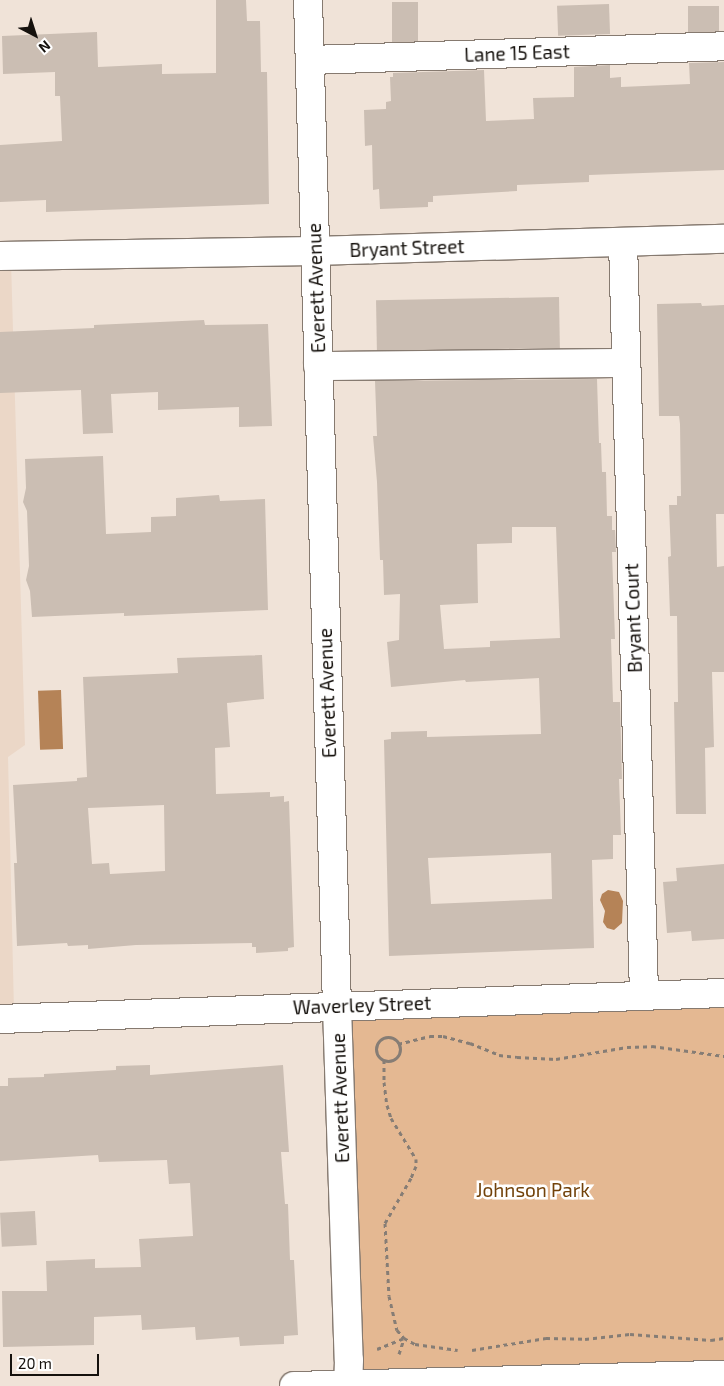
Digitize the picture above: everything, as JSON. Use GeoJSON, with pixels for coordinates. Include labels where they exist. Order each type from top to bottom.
{"type":"FeatureCollection","features":[{"type":"Feature","properties":{"kind":"street","name":"Everett Avenue"},"geometry":{"type":"LineString","coordinates":[[308,0],[314,251],[349,1360],[348,1385]]}},
{"type":"Feature","properties":{"kind":"street","name":"Lane 15 East"},"geometry":{"type":"LineString","coordinates":[[310,60],[724,46]]}},
{"type":"Feature","properties":{"kind":"street","name":"Bryant Street"},"geometry":{"type":"LineString","coordinates":[[0,256],[314,251],[724,239]]}},
{"type":"Feature","properties":{"kind":"street","name":"Bryant Court"},"geometry":{"type":"LineString","coordinates":[[623,242],[644,994]]}},
{"type":"Feature","properties":{"kind":"street"},"geometry":{"type":"LineString","coordinates":[[318,366],[626,363]]}},
{"type":"Feature","properties":{"kind":"street","name":"Waverley Street"},"geometry":{"type":"LineString","coordinates":[[0,1019],[644,994],[724,993]]}},
{"type":"Feature","properties":{"kind":"street"},"geometry":{"type":"LineString","coordinates":[[294,1386],[724,1375]]}},
{"type":"Feature","properties":{"kind":"path"},"geometry":{"type":"LineString","coordinates":[[398,1044],[430,1036],[443,1036],[470,1043],[499,1055],[516,1057],[556,1059],[627,1047],[652,1046],[724,1056]]}},
{"type":"Feature","properties":{"kind":"path"},"geometry":{"type":"LineString","coordinates":[[384,1060],[396,1058],[400,1051],[398,1044],[389,1037],[378,1041],[376,1052],[384,1060],[387,1104],[391,1118],[416,1159],[416,1166],[411,1178],[384,1223],[389,1296],[397,1330],[404,1338],[415,1344],[461,1350]]}},
{"type":"Feature","properties":{"kind":"path"},"geometry":{"type":"LineString","coordinates":[[469,1351],[546,1338],[585,1339],[630,1334],[711,1340],[724,1338]]}},
{"type":"Feature","properties":{"kind":"shaded area"},"geometry":{"type":"Polygon","coordinates":[[[11,261],[25,745],[8,757],[14,1011],[0,1011],[0,262],[11,261]]]}},
{"type":"Feature","properties":{"kind":"shaded area"},"geometry":{"type":"Polygon","coordinates":[[[61,690],[63,749],[40,750],[38,691],[61,690]]]}},
{"type":"Feature","properties":{"kind":"shaded area"},"geometry":{"type":"Polygon","coordinates":[[[608,890],[619,892],[623,901],[622,923],[614,930],[607,928],[603,922],[605,911],[600,900],[602,894],[608,890]]]}},
{"type":"Feature","properties":{"kind":"green space","name":"Johnson Park"},"geometry":{"type":"Polygon","coordinates":[[[342,1000],[724,1000],[724,1369],[342,1369],[342,1000]]]}},
{"type":"Feature","properties":{"kind":"building"},"geometry":{"type":"Polygon","coordinates":[[[216,0],[246,0],[247,21],[260,21],[261,72],[267,72],[269,204],[46,212],[46,200],[0,202],[0,145],[62,141],[60,96],[55,96],[55,72],[3,74],[2,36],[97,32],[98,67],[162,64],[162,74],[216,73],[216,0]]]}},
{"type":"Feature","properties":{"kind":"building"},"geometry":{"type":"Polygon","coordinates":[[[392,2],[418,2],[418,42],[392,42],[392,2]]]}},
{"type":"Feature","properties":{"kind":"building"},"geometry":{"type":"Polygon","coordinates":[[[609,4],[610,34],[558,36],[557,6],[609,4]]]}},
{"type":"Feature","properties":{"kind":"building"},"geometry":{"type":"Polygon","coordinates":[[[688,6],[719,6],[719,32],[688,32],[688,6]]]}},
{"type":"Feature","properties":{"kind":"building"},"geometry":{"type":"Polygon","coordinates":[[[724,62],[724,170],[589,175],[589,182],[517,185],[517,191],[433,196],[433,202],[428,202],[428,207],[380,209],[379,189],[373,190],[372,145],[365,146],[364,110],[386,109],[386,102],[391,101],[390,77],[393,77],[393,73],[484,70],[486,121],[534,119],[533,98],[574,97],[574,67],[610,65],[610,78],[621,77],[621,87],[690,84],[689,63],[724,62]]]}},
{"type":"Feature","properties":{"kind":"building"},"geometry":{"type":"Polygon","coordinates":[[[559,297],[560,348],[377,351],[376,300],[559,297]]]}},
{"type":"Feature","properties":{"kind":"building"},"geometry":{"type":"Polygon","coordinates":[[[701,303],[702,306],[724,305],[724,514],[716,514],[717,567],[724,566],[724,672],[712,672],[714,747],[705,748],[706,814],[676,814],[674,702],[678,702],[677,616],[670,616],[668,557],[671,556],[669,505],[677,505],[677,496],[681,496],[680,424],[679,416],[659,416],[657,304],[701,303]]]}},
{"type":"Feature","properties":{"kind":"building"},"geometry":{"type":"Polygon","coordinates":[[[204,320],[205,325],[268,324],[272,426],[239,427],[239,407],[158,410],[158,392],[111,394],[113,433],[83,434],[81,390],[0,393],[0,332],[94,328],[94,325],[204,320]]]}},
{"type":"Feature","properties":{"kind":"building"},"geometry":{"type":"Polygon","coordinates":[[[597,379],[599,443],[601,443],[602,472],[606,472],[607,516],[612,516],[612,530],[615,530],[616,552],[612,552],[615,639],[611,639],[613,702],[620,702],[622,779],[619,779],[621,835],[613,835],[613,859],[592,860],[594,948],[389,956],[384,740],[391,739],[391,732],[427,731],[427,737],[541,734],[539,678],[466,682],[465,680],[391,687],[387,642],[399,640],[400,594],[384,595],[383,560],[380,560],[373,436],[377,436],[375,381],[597,379]],[[512,527],[512,543],[477,544],[478,603],[440,605],[444,649],[490,647],[490,641],[560,638],[556,527],[512,527]],[[551,853],[428,858],[431,904],[552,899],[551,853]]]}},
{"type":"Feature","properties":{"kind":"building"},"geometry":{"type":"Polygon","coordinates":[[[103,456],[106,534],[151,532],[151,517],[176,516],[176,498],[219,495],[220,501],[265,499],[268,610],[124,616],[124,613],[32,617],[30,591],[26,580],[29,566],[27,511],[23,502],[26,488],[25,459],[103,456]]]}},
{"type":"Feature","properties":{"kind":"building"},"geometry":{"type":"Polygon","coordinates":[[[262,655],[264,699],[227,703],[230,747],[215,748],[216,794],[270,792],[270,797],[284,796],[284,802],[289,801],[294,947],[288,948],[288,951],[256,953],[256,947],[252,947],[252,943],[136,945],[88,949],[88,945],[68,946],[67,943],[17,946],[14,863],[17,863],[13,785],[77,781],[77,778],[87,777],[83,677],[178,673],[177,658],[262,655]],[[164,805],[88,808],[92,864],[109,863],[110,874],[165,871],[164,805]]]}},
{"type":"Feature","properties":{"kind":"building"},"geometry":{"type":"Polygon","coordinates":[[[724,864],[724,939],[692,941],[691,931],[667,933],[663,882],[677,881],[676,868],[724,864]]]}},
{"type":"Feature","properties":{"kind":"building"},"geometry":{"type":"Polygon","coordinates":[[[150,1065],[150,1075],[283,1065],[289,1152],[281,1152],[285,1204],[288,1204],[290,1260],[294,1260],[298,1335],[284,1336],[284,1344],[240,1346],[239,1337],[196,1340],[195,1327],[142,1330],[141,1315],[94,1317],[94,1345],[3,1347],[2,1291],[47,1291],[46,1261],[95,1259],[95,1268],[141,1267],[139,1239],[193,1236],[190,1183],[169,1184],[167,1160],[99,1162],[98,1155],[0,1161],[0,1086],[8,1086],[8,1078],[44,1077],[44,1074],[116,1070],[116,1066],[150,1065]]]}},
{"type":"Feature","properties":{"kind":"building"},"geometry":{"type":"Polygon","coordinates":[[[35,1211],[37,1245],[2,1247],[0,1213],[35,1211]]]}}]}
